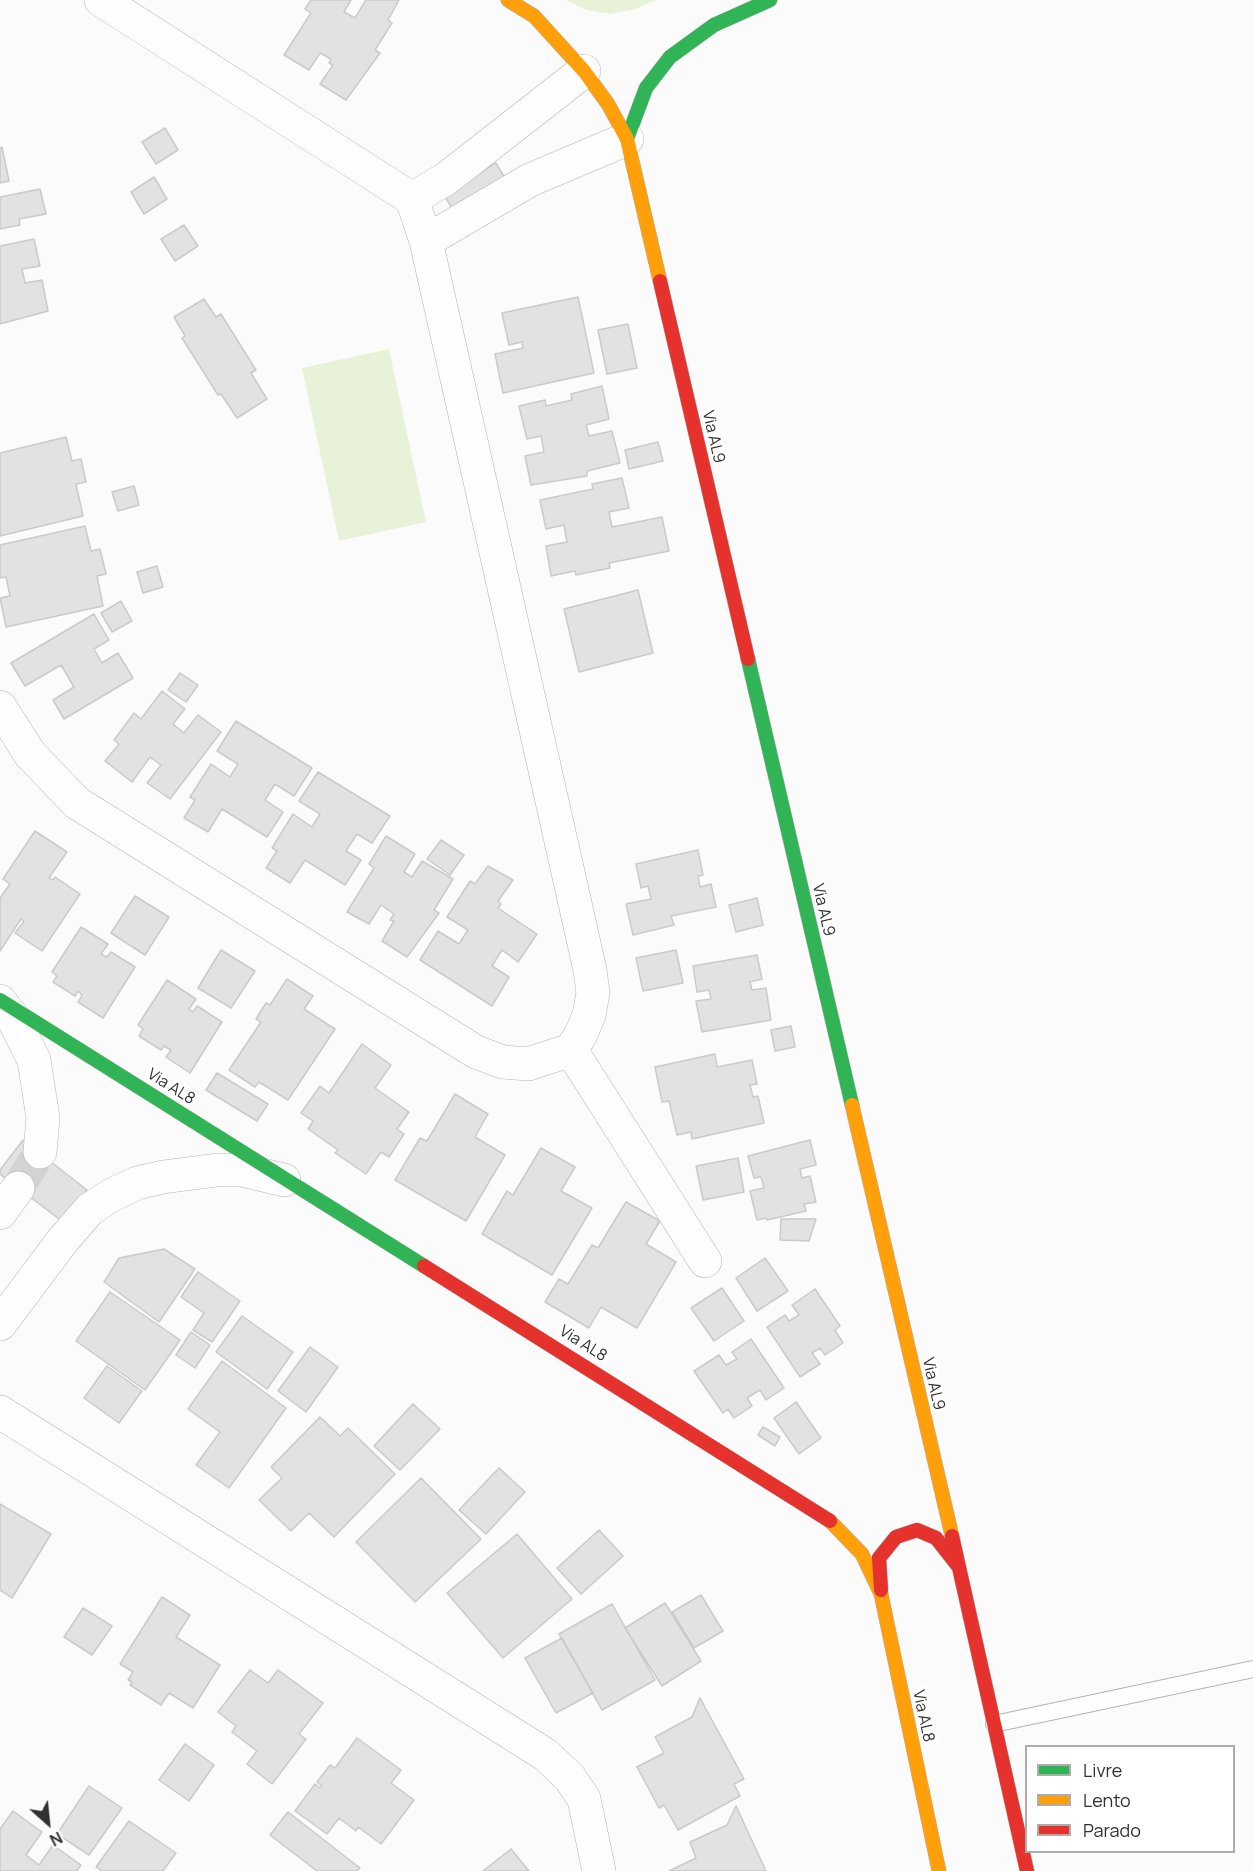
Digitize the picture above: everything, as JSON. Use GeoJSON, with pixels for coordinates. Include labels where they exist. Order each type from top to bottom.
{"type":"FeatureCollection","features":[{"type":"Feature","properties":{"kind":"street"},"geometry":{"type":"LineString","coordinates":[[0,707],[30,754],[77,803],[476,1052],[503,1062],[528,1064],[571,1050],[589,1015],[593,993],[590,970],[426,241],[412,199],[101,0]]}},
{"type":"Feature","properties":{"kind":"street"},"geometry":{"type":"LineString","coordinates":[[426,241],[530,180],[627,139],[646,88],[670,57],[714,25],[770,0]]}},
{"type":"Feature","properties":{"kind":"street","name":"Via AL9"},"geometry":{"type":"LineString","coordinates":[[523,5],[584,70],[608,104],[627,139],[959,1567],[1027,1871]]}},
{"type":"Feature","properties":{"kind":"street"},"geometry":{"type":"LineString","coordinates":[[412,199],[447,178],[584,70]]}},
{"type":"Feature","properties":{"kind":"street"},"geometry":{"type":"LineString","coordinates":[[0,1000],[13,1018],[34,1060],[43,1118],[40,1152]]}},
{"type":"Feature","properties":{"kind":"street","name":"Via AL8"},"geometry":{"type":"LineString","coordinates":[[0,1000],[821,1514],[862,1554],[881,1594],[939,1871]]}},
{"type":"Feature","properties":{"kind":"street"},"geometry":{"type":"LineString","coordinates":[[571,1050],[705,1261]]}},
{"type":"Feature","properties":{"kind":"street"},"geometry":{"type":"LineString","coordinates":[[0,1324],[90,1209],[112,1195],[137,1183],[217,1170],[242,1170],[293,1182]]}},
{"type":"Feature","properties":{"kind":"street"},"geometry":{"type":"LineString","coordinates":[[0,1412],[546,1755],[570,1778],[584,1799],[599,1871]]}},
{"type":"Feature","properties":{"kind":"street"},"geometry":{"type":"LineString","coordinates":[[881,1594],[879,1558],[896,1538],[917,1530],[936,1538],[959,1567]]}},
{"type":"Feature","properties":{"kind":"lane"},"geometry":{"type":"LineString","coordinates":[[994,1724],[1253,1669]]}},
{"type":"Feature","properties":{"kind":"green space"},"geometry":{"type":"Polygon","coordinates":[[[566,0],[656,0],[636,9],[610,14],[586,10],[566,0]]]}},
{"type":"Feature","properties":{"kind":"green space"},"geometry":{"type":"Polygon","coordinates":[[[389,349],[426,522],[339,541],[302,368],[389,349]]]}},
{"type":"Feature","properties":{"kind":"building"},"geometry":{"type":"Polygon","coordinates":[[[311,0],[351,0],[344,12],[355,18],[366,0],[399,0],[388,20],[392,23],[375,50],[380,53],[346,100],[320,84],[333,65],[329,63],[331,59],[320,53],[309,70],[284,55],[311,13],[305,9],[311,0]]]}},
{"type":"Feature","properties":{"kind":"building"},"geometry":{"type":"Polygon","coordinates":[[[165,128],[178,150],[156,164],[142,142],[165,128]]]}},
{"type":"Feature","properties":{"kind":"building"},"geometry":{"type":"Polygon","coordinates":[[[2,147],[9,181],[0,183],[0,148],[2,147]]]}},
{"type":"Feature","properties":{"kind":"building"},"geometry":{"type":"Polygon","coordinates":[[[496,163],[508,183],[456,215],[444,195],[496,163]]]}},
{"type":"Feature","properties":{"kind":"building"},"geometry":{"type":"Polygon","coordinates":[[[154,177],[167,199],[144,214],[131,192],[154,177]]]}},
{"type":"Feature","properties":{"kind":"building"},"geometry":{"type":"Polygon","coordinates":[[[40,189],[46,214],[19,219],[20,225],[0,229],[0,197],[40,189]]]}},
{"type":"Feature","properties":{"kind":"building"},"geometry":{"type":"Polygon","coordinates":[[[184,225],[198,246],[175,261],[161,239],[184,225]]]}},
{"type":"Feature","properties":{"kind":"building"},"geometry":{"type":"Polygon","coordinates":[[[34,239],[40,266],[22,269],[25,283],[42,280],[48,311],[0,324],[0,246],[34,239]]]}},
{"type":"Feature","properties":{"kind":"building"},"geometry":{"type":"Polygon","coordinates":[[[578,297],[594,373],[503,393],[495,354],[523,348],[522,342],[509,345],[502,313],[578,297]]]}},
{"type":"Feature","properties":{"kind":"building"},"geometry":{"type":"Polygon","coordinates":[[[204,299],[216,317],[221,314],[256,370],[251,373],[267,399],[237,418],[221,394],[218,395],[182,338],[185,336],[174,317],[204,299]]]}},
{"type":"Feature","properties":{"kind":"building"},"geometry":{"type":"Polygon","coordinates":[[[628,324],[637,368],[607,374],[598,330],[628,324]]]}},
{"type":"Feature","properties":{"kind":"building"},"geometry":{"type":"Polygon","coordinates":[[[602,386],[609,419],[586,425],[589,436],[612,431],[620,463],[587,471],[587,476],[531,485],[525,456],[544,452],[541,436],[527,439],[519,406],[545,400],[546,406],[572,400],[571,394],[602,386]]]}},
{"type":"Feature","properties":{"kind":"building"},"geometry":{"type":"Polygon","coordinates":[[[66,437],[72,461],[81,459],[86,482],[76,484],[83,516],[0,536],[0,453],[66,437]]]}},
{"type":"Feature","properties":{"kind":"building"},"geometry":{"type":"Polygon","coordinates":[[[658,442],[663,461],[629,469],[625,450],[658,442]]]}},
{"type":"Feature","properties":{"kind":"building"},"geometry":{"type":"Polygon","coordinates":[[[622,478],[629,508],[609,512],[612,527],[662,517],[669,551],[609,563],[610,568],[576,575],[575,571],[551,576],[546,546],[567,542],[564,525],[546,529],[540,500],[593,489],[592,484],[622,478]]]}},
{"type":"Feature","properties":{"kind":"building"},"geometry":{"type":"Polygon","coordinates":[[[134,486],[139,505],[118,511],[112,492],[134,486]]]}},
{"type":"Feature","properties":{"kind":"building"},"geometry":{"type":"Polygon","coordinates":[[[85,526],[91,551],[100,549],[106,574],[97,576],[103,606],[6,627],[0,598],[10,596],[6,577],[0,578],[0,545],[85,526]]]}},
{"type":"Feature","properties":{"kind":"building"},"geometry":{"type":"Polygon","coordinates":[[[157,566],[163,587],[143,593],[137,572],[157,566]]]}},
{"type":"Feature","properties":{"kind":"building"},"geometry":{"type":"Polygon","coordinates":[[[638,590],[653,653],[579,672],[564,609],[638,590]]]}},
{"type":"Feature","properties":{"kind":"building"},"geometry":{"type":"Polygon","coordinates":[[[121,601],[132,621],[112,632],[101,613],[121,601]]]}},
{"type":"Feature","properties":{"kind":"building"},"geometry":{"type":"Polygon","coordinates":[[[94,614],[109,640],[94,649],[102,663],[118,653],[133,678],[64,719],[53,700],[74,687],[61,665],[25,686],[11,663],[94,614]]]}},
{"type":"Feature","properties":{"kind":"building"},"geometry":{"type":"Polygon","coordinates":[[[180,673],[198,685],[186,702],[168,690],[180,673]]]}},
{"type":"Feature","properties":{"kind":"building"},"geometry":{"type":"Polygon","coordinates":[[[162,691],[185,709],[173,724],[184,733],[198,715],[221,732],[170,799],[147,783],[161,765],[150,757],[132,782],[105,761],[119,744],[114,740],[134,713],[141,719],[162,691]]]}},
{"type":"Feature","properties":{"kind":"building"},"geometry":{"type":"Polygon","coordinates":[[[236,721],[312,768],[294,796],[275,784],[265,800],[283,812],[267,837],[222,809],[208,832],[184,818],[195,800],[190,797],[211,764],[230,777],[238,764],[217,751],[236,721]]]}},
{"type":"Feature","properties":{"kind":"building"},"geometry":{"type":"Polygon","coordinates":[[[318,772],[390,816],[372,843],[357,834],[346,851],[361,860],[345,885],[305,860],[290,883],[266,868],[277,851],[272,848],[293,814],[312,827],[320,814],[299,801],[318,772]]]}},
{"type":"Feature","properties":{"kind":"building"},"geometry":{"type":"Polygon","coordinates":[[[35,831],[67,852],[49,878],[53,880],[55,877],[80,894],[42,951],[15,933],[24,921],[21,919],[0,951],[0,898],[10,884],[3,879],[35,831]]]}},
{"type":"Feature","properties":{"kind":"building"},"geometry":{"type":"Polygon","coordinates":[[[386,836],[415,854],[404,872],[412,877],[422,861],[453,879],[434,910],[439,913],[407,957],[382,941],[394,921],[390,920],[394,914],[381,905],[369,924],[347,912],[374,868],[369,864],[386,836]]]}},
{"type":"Feature","properties":{"kind":"building"},"geometry":{"type":"Polygon","coordinates":[[[441,840],[464,855],[450,875],[427,859],[441,840]]]}},
{"type":"Feature","properties":{"kind":"building"},"geometry":{"type":"Polygon","coordinates":[[[698,850],[703,875],[698,876],[700,887],[711,884],[716,907],[671,916],[674,925],[633,935],[626,904],[651,899],[648,886],[641,888],[636,864],[698,850]]]}},
{"type":"Feature","properties":{"kind":"building"},"geometry":{"type":"Polygon","coordinates":[[[488,866],[513,880],[498,901],[501,904],[498,908],[537,934],[518,962],[502,950],[492,966],[509,977],[492,1006],[420,960],[438,931],[459,944],[468,930],[447,917],[470,881],[475,884],[488,866]]]}},
{"type":"Feature","properties":{"kind":"building"},"geometry":{"type":"Polygon","coordinates":[[[135,896],[169,917],[145,955],[111,933],[135,896]]]}},
{"type":"Feature","properties":{"kind":"building"},"geometry":{"type":"Polygon","coordinates":[[[757,898],[763,925],[736,932],[729,905],[757,898]]]}},
{"type":"Feature","properties":{"kind":"building"},"geometry":{"type":"Polygon","coordinates":[[[81,927],[108,944],[101,954],[107,957],[111,952],[135,967],[103,1018],[78,1002],[82,995],[78,991],[75,996],[53,982],[57,976],[52,972],[81,927]]]}},
{"type":"Feature","properties":{"kind":"building"},"geometry":{"type":"Polygon","coordinates":[[[221,950],[255,971],[231,1008],[198,988],[221,950]]]}},
{"type":"Feature","properties":{"kind":"building"},"geometry":{"type":"Polygon","coordinates":[[[676,950],[683,983],[643,991],[636,958],[676,950]]]}},
{"type":"Feature","properties":{"kind":"building"},"geometry":{"type":"Polygon","coordinates":[[[757,955],[762,979],[750,982],[752,990],[766,988],[771,1020],[702,1032],[696,1001],[711,999],[709,990],[697,992],[693,966],[757,955]]]}},
{"type":"Feature","properties":{"kind":"building"},"geometry":{"type":"Polygon","coordinates":[[[287,979],[313,996],[304,1009],[335,1029],[288,1100],[259,1082],[255,1087],[229,1070],[261,1022],[256,1019],[266,1003],[270,1005],[287,979]]]}},
{"type":"Feature","properties":{"kind":"building"},"geometry":{"type":"Polygon","coordinates":[[[167,980],[196,999],[189,1009],[193,1012],[197,1006],[222,1022],[190,1073],[166,1057],[171,1050],[164,1046],[161,1050],[139,1036],[143,1029],[138,1025],[167,980]]]}},
{"type":"Feature","properties":{"kind":"building"},"geometry":{"type":"Polygon","coordinates":[[[791,1026],[795,1047],[775,1051],[771,1030],[791,1026]]]}},
{"type":"Feature","properties":{"kind":"building"},"geometry":{"type":"Polygon","coordinates":[[[362,1044],[391,1065],[375,1088],[409,1112],[397,1129],[404,1134],[389,1157],[381,1152],[366,1174],[335,1153],[338,1150],[308,1129],[313,1121],[301,1113],[320,1086],[329,1093],[362,1044]]]}},
{"type":"Feature","properties":{"kind":"building"},"geometry":{"type":"Polygon","coordinates":[[[715,1054],[717,1067],[752,1060],[757,1084],[750,1085],[753,1097],[758,1096],[764,1123],[692,1139],[691,1132],[677,1135],[669,1101],[662,1102],[655,1067],[715,1054]]]}},
{"type":"Feature","properties":{"kind":"building"},"geometry":{"type":"Polygon","coordinates":[[[217,1073],[268,1104],[257,1121],[206,1090],[217,1073]]]}},
{"type":"Feature","properties":{"kind":"building"},"geometry":{"type":"Polygon","coordinates":[[[455,1094],[488,1114],[475,1137],[505,1155],[466,1221],[395,1180],[420,1138],[427,1141],[455,1094]]]}},
{"type":"Feature","properties":{"kind":"building"},"geometry":{"type":"Polygon","coordinates":[[[23,1140],[87,1190],[63,1222],[0,1174],[0,1170],[23,1140]]]}},
{"type":"Feature","properties":{"kind":"building"},"geometry":{"type":"Polygon","coordinates":[[[810,1140],[816,1165],[800,1169],[802,1178],[810,1176],[816,1202],[804,1204],[806,1211],[767,1220],[766,1218],[757,1220],[750,1191],[764,1188],[761,1177],[754,1178],[748,1156],[810,1140]]]}},
{"type":"Feature","properties":{"kind":"building"},"geometry":{"type":"Polygon","coordinates":[[[541,1148],[575,1167],[561,1191],[592,1208],[552,1275],[482,1234],[507,1191],[513,1195],[541,1148]]]}},
{"type":"Feature","properties":{"kind":"building"},"geometry":{"type":"Polygon","coordinates":[[[738,1158],[744,1192],[703,1200],[696,1166],[738,1158]]]}},
{"type":"Feature","properties":{"kind":"building"},"geometry":{"type":"Polygon","coordinates":[[[626,1202],[660,1221],[646,1244],[676,1262],[637,1328],[601,1307],[589,1328],[545,1302],[559,1279],[568,1284],[592,1245],[598,1248],[626,1202]]]}},
{"type":"Feature","properties":{"kind":"building"},"geometry":{"type":"Polygon","coordinates":[[[781,1219],[816,1219],[809,1241],[780,1240],[781,1219]]]}},
{"type":"Feature","properties":{"kind":"building"},"geometry":{"type":"Polygon","coordinates":[[[164,1249],[195,1269],[159,1322],[104,1282],[119,1258],[164,1249]]]}},
{"type":"Feature","properties":{"kind":"building"},"geometry":{"type":"Polygon","coordinates":[[[765,1258],[788,1291],[757,1311],[736,1278],[765,1258]]]}},
{"type":"Feature","properties":{"kind":"building"},"geometry":{"type":"Polygon","coordinates":[[[198,1272],[240,1301],[212,1342],[193,1330],[204,1313],[181,1297],[198,1272]]]}},
{"type":"Feature","properties":{"kind":"building"},"geometry":{"type":"Polygon","coordinates":[[[722,1288],[744,1321],[714,1341],[691,1308],[722,1288]]]}},
{"type":"Feature","properties":{"kind":"building"},"geometry":{"type":"Polygon","coordinates":[[[815,1289],[840,1326],[835,1330],[843,1343],[825,1355],[820,1348],[812,1353],[820,1364],[800,1377],[767,1327],[785,1315],[789,1321],[799,1315],[792,1305],[815,1289]]]}},
{"type":"Feature","properties":{"kind":"building"},"geometry":{"type":"Polygon","coordinates":[[[110,1292],[180,1340],[145,1390],[76,1341],[110,1292]]]}},
{"type":"Feature","properties":{"kind":"building"},"geometry":{"type":"Polygon","coordinates":[[[242,1316],[293,1352],[267,1389],[216,1352],[242,1316]]]}},
{"type":"Feature","properties":{"kind":"building"},"geometry":{"type":"Polygon","coordinates":[[[191,1332],[210,1345],[195,1368],[176,1355],[191,1332]]]}},
{"type":"Feature","properties":{"kind":"building"},"geometry":{"type":"Polygon","coordinates":[[[751,1339],[784,1388],[766,1400],[760,1390],[747,1398],[752,1406],[734,1418],[728,1409],[723,1413],[694,1371],[719,1355],[726,1365],[737,1359],[732,1352],[751,1339]]]}},
{"type":"Feature","properties":{"kind":"building"},"geometry":{"type":"Polygon","coordinates":[[[310,1347],[338,1367],[306,1412],[278,1391],[310,1347]]]}},
{"type":"Feature","properties":{"kind":"building"},"geometry":{"type":"Polygon","coordinates":[[[222,1361],[286,1408],[229,1488],[196,1465],[220,1432],[188,1409],[222,1361]]]}},
{"type":"Feature","properties":{"kind":"building"},"geometry":{"type":"Polygon","coordinates":[[[107,1366],[142,1391],[119,1423],[84,1398],[107,1366]]]}},
{"type":"Feature","properties":{"kind":"building"},"geometry":{"type":"Polygon","coordinates":[[[796,1402],[821,1438],[799,1454],[774,1418],[796,1402]]]}},
{"type":"Feature","properties":{"kind":"building"},"geometry":{"type":"Polygon","coordinates":[[[413,1404],[440,1429],[400,1470],[374,1446],[413,1404]]]}},
{"type":"Feature","properties":{"kind":"building"},"geometry":{"type":"Polygon","coordinates":[[[320,1417],[340,1436],[348,1428],[395,1474],[334,1537],[309,1513],[291,1531],[259,1500],[282,1478],[271,1467],[320,1417]]]}},
{"type":"Feature","properties":{"kind":"building"},"geometry":{"type":"Polygon","coordinates":[[[763,1427],[780,1437],[775,1446],[758,1435],[763,1427]]]}},
{"type":"Feature","properties":{"kind":"building"},"geometry":{"type":"Polygon","coordinates":[[[499,1468],[525,1492],[486,1534],[459,1510],[499,1468]]]}},
{"type":"Feature","properties":{"kind":"building"},"geometry":{"type":"Polygon","coordinates":[[[421,1478],[481,1539],[415,1602],[356,1542],[421,1478]]]}},
{"type":"Feature","properties":{"kind":"building"},"geometry":{"type":"Polygon","coordinates":[[[0,1504],[51,1534],[12,1598],[0,1590],[0,1504]]]}},
{"type":"Feature","properties":{"kind":"building"},"geometry":{"type":"Polygon","coordinates":[[[599,1530],[623,1556],[581,1594],[557,1568],[599,1530]]]}},
{"type":"Feature","properties":{"kind":"building"},"geometry":{"type":"Polygon","coordinates":[[[517,1534],[572,1599],[503,1658],[447,1593],[517,1534]]]}},
{"type":"Feature","properties":{"kind":"building"},"geometry":{"type":"Polygon","coordinates":[[[701,1595],[723,1631],[694,1648],[672,1612],[701,1595]]]}},
{"type":"Feature","properties":{"kind":"building"},"geometry":{"type":"Polygon","coordinates":[[[162,1597],[190,1615],[176,1637],[220,1665],[193,1708],[169,1693],[161,1705],[130,1685],[132,1682],[128,1680],[133,1672],[120,1664],[162,1597]]]}},
{"type":"Feature","properties":{"kind":"building"},"geometry":{"type":"Polygon","coordinates":[[[665,1603],[701,1661],[662,1686],[625,1628],[665,1603]]]}},
{"type":"Feature","properties":{"kind":"building"},"geometry":{"type":"Polygon","coordinates":[[[612,1604],[655,1680],[602,1710],[559,1634],[612,1604]]]}},
{"type":"Feature","properties":{"kind":"building"},"geometry":{"type":"Polygon","coordinates":[[[83,1608],[112,1626],[92,1655],[64,1637],[83,1608]]]}},
{"type":"Feature","properties":{"kind":"building"},"geometry":{"type":"Polygon","coordinates":[[[562,1638],[593,1693],[556,1713],[525,1658],[562,1638]]]}},
{"type":"Feature","properties":{"kind":"building"},"geometry":{"type":"Polygon","coordinates":[[[250,1670],[268,1683],[278,1670],[323,1703],[299,1734],[306,1739],[272,1784],[247,1764],[257,1751],[232,1732],[236,1726],[218,1712],[250,1670]]]}},
{"type":"Feature","properties":{"kind":"building"},"geometry":{"type":"Polygon","coordinates":[[[700,1698],[744,1779],[734,1784],[740,1796],[678,1830],[664,1805],[659,1808],[637,1767],[664,1753],[655,1737],[692,1717],[700,1698]]]}},
{"type":"Feature","properties":{"kind":"building"},"geometry":{"type":"Polygon","coordinates":[[[357,1738],[401,1770],[391,1783],[414,1800],[381,1844],[358,1827],[356,1831],[339,1818],[327,1834],[295,1811],[315,1784],[320,1788],[322,1786],[317,1782],[330,1765],[335,1768],[357,1738]]]}},
{"type":"Feature","properties":{"kind":"building"},"geometry":{"type":"Polygon","coordinates":[[[185,1744],[214,1765],[189,1801],[159,1780],[185,1744]]]}},
{"type":"Feature","properties":{"kind":"building"},"geometry":{"type":"Polygon","coordinates":[[[89,1786],[122,1808],[89,1855],[57,1834],[89,1786]]]}},
{"type":"Feature","properties":{"kind":"building"},"geometry":{"type":"Polygon","coordinates":[[[736,1806],[766,1871],[669,1871],[696,1858],[690,1842],[727,1825],[736,1806]]]}},
{"type":"Feature","properties":{"kind":"building"},"geometry":{"type":"Polygon","coordinates":[[[13,1811],[42,1832],[26,1855],[39,1865],[53,1845],[81,1865],[77,1871],[0,1871],[0,1829],[13,1811]]]}},
{"type":"Feature","properties":{"kind":"building"},"geometry":{"type":"Polygon","coordinates":[[[288,1812],[360,1868],[357,1871],[317,1871],[270,1835],[288,1812]]]}},
{"type":"Feature","properties":{"kind":"building"},"geometry":{"type":"Polygon","coordinates":[[[129,1821],[176,1853],[163,1871],[102,1871],[96,1867],[129,1821]]]}},
{"type":"Feature","properties":{"kind":"building"},"geometry":{"type":"Polygon","coordinates":[[[511,1849],[529,1871],[483,1871],[511,1849]]]}},
{"type":"Feature","properties":{"kind":"tunnel"},"geometry":{"type":"LineString","coordinates":[[18,1188],[40,1152]]}},
{"type":"Feature","properties":{"kind":"traffic: fast"},"geometry":{"type":"LineString","coordinates":[[627,139],[646,88],[670,57],[714,25],[770,0]]}},
{"type":"Feature","properties":{"kind":"traffic: fast"},"geometry":{"type":"LineString","coordinates":[[748,659],[852,1105]]}},
{"type":"Feature","properties":{"kind":"traffic: fast"},"geometry":{"type":"LineString","coordinates":[[0,1000],[424,1266]]}},
{"type":"Feature","properties":{"kind":"traffic: slow"},"geometry":{"type":"LineString","coordinates":[[508,0],[534,16],[584,71],[608,104],[627,139],[660,281]]}},
{"type":"Feature","properties":{"kind":"traffic: slow"},"geometry":{"type":"LineString","coordinates":[[852,1105],[952,1536]]}},
{"type":"Feature","properties":{"kind":"traffic: slow"},"geometry":{"type":"LineString","coordinates":[[830,1521],[862,1554],[881,1594],[939,1871]]}},
{"type":"Feature","properties":{"kind":"traffic: jam"},"geometry":{"type":"LineString","coordinates":[[660,281],[748,659]]}},
{"type":"Feature","properties":{"kind":"traffic: jam"},"geometry":{"type":"LineString","coordinates":[[424,1266],[830,1521]]}},
{"type":"Feature","properties":{"kind":"traffic: jam"},"geometry":{"type":"LineString","coordinates":[[881,1590],[879,1558],[896,1537],[917,1530],[936,1538],[958,1566]]}},
{"type":"Feature","properties":{"kind":"traffic: jam"},"geometry":{"type":"LineString","coordinates":[[952,1536],[1027,1871]]}}]}
